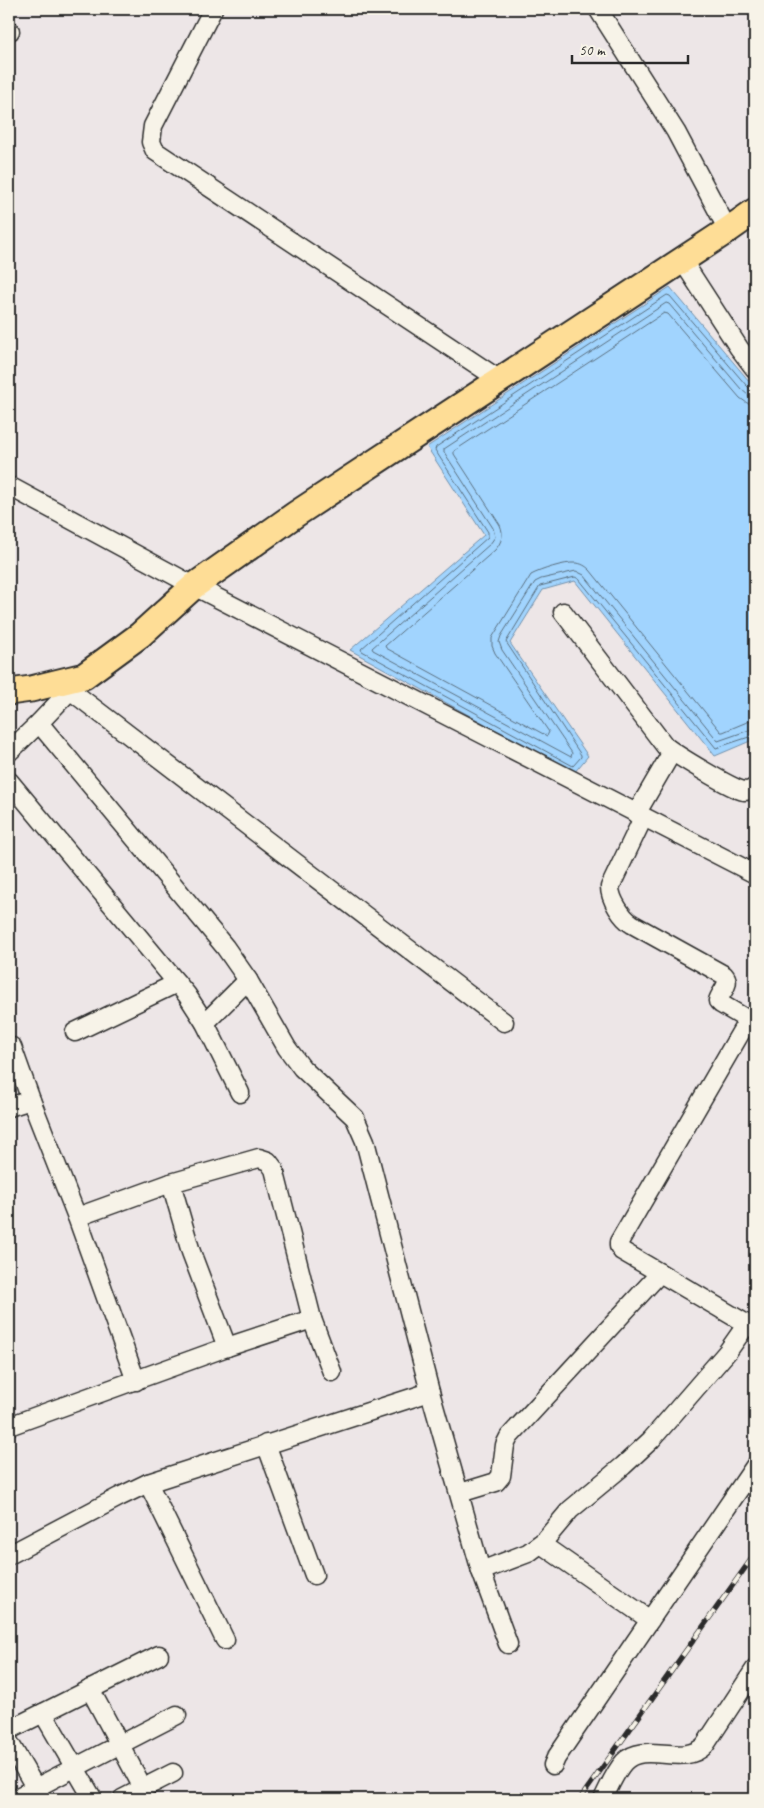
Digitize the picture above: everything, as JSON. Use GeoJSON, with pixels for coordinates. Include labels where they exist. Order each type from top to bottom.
{"type":"FeatureCollection","features":[{"type":"Feature","properties":{"kind":"highway"},"geometry":{"type":"LineString","coordinates":[[9,692],[77,683],[140,635],[194,586],[296,514],[755,211]]}},
{"type":"Feature","properties":{"kind":"street"},"geometry":{"type":"LineString","coordinates":[[213,9],[154,126],[151,142],[154,151],[500,380]]}},
{"type":"Feature","properties":{"kind":"street"},"geometry":{"type":"LineString","coordinates":[[598,9],[676,132],[728,230]]}},
{"type":"Feature","properties":{"kind":"street"},"geometry":{"type":"LineString","coordinates":[[682,260],[755,370]]}},
{"type":"Feature","properties":{"kind":"street"},"geometry":{"type":"LineString","coordinates":[[9,486],[194,586],[755,874]]}},
{"type":"Feature","properties":{"kind":"street"},"geometry":{"type":"LineString","coordinates":[[563,612],[659,738],[672,752],[738,789],[750,790],[755,787]]}},
{"type":"Feature","properties":{"kind":"street"},"geometry":{"type":"LineString","coordinates":[[9,752],[77,683],[504,1022]]}},
{"type":"Feature","properties":{"kind":"street"},"geometry":{"type":"LineString","coordinates":[[39,723],[219,940],[248,980],[287,1048],[302,1068],[355,1118],[365,1141],[430,1392],[482,1571],[508,1644]]}},
{"type":"Feature","properties":{"kind":"street"},"geometry":{"type":"LineString","coordinates":[[482,1571],[528,1553],[541,1544],[570,1510],[651,1440],[751,1327],[622,1251],[619,1246],[752,1022],[720,1004],[718,1001],[727,983],[727,978],[724,975],[632,924],[623,917],[612,894],[610,887],[640,816],[672,752]]}},
{"type":"Feature","properties":{"kind":"street"},"geometry":{"type":"LineString","coordinates":[[9,781],[187,996],[205,1023],[240,1092]]}},
{"type":"Feature","properties":{"kind":"street"},"geometry":{"type":"LineString","coordinates":[[205,1023],[248,980]]}},
{"type":"Feature","properties":{"kind":"street"},"geometry":{"type":"LineString","coordinates":[[75,1032],[177,983]]}},
{"type":"Feature","properties":{"kind":"street"},"geometry":{"type":"LineString","coordinates":[[12,1047],[30,1100],[77,1217],[136,1381]]}},
{"type":"Feature","properties":{"kind":"street"},"geometry":{"type":"LineString","coordinates":[[9,1107],[30,1100]]}},
{"type":"Feature","properties":{"kind":"street"},"geometry":{"type":"LineString","coordinates":[[77,1217],[172,1183],[259,1158],[268,1161],[274,1169],[312,1319],[332,1372]]}},
{"type":"Feature","properties":{"kind":"street"},"geometry":{"type":"LineString","coordinates":[[172,1183],[192,1252],[227,1347]]}},
{"type":"Feature","properties":{"kind":"street"},"geometry":{"type":"LineString","coordinates":[[460,1493],[499,1480],[505,1445],[509,1437],[660,1273]]}},
{"type":"Feature","properties":{"kind":"street"},"geometry":{"type":"LineString","coordinates":[[9,1426],[227,1347],[312,1319]]}},
{"type":"Feature","properties":{"kind":"street"},"geometry":{"type":"LineString","coordinates":[[9,1555],[148,1483],[430,1392]]}},
{"type":"Feature","properties":{"kind":"street"},"geometry":{"type":"LineString","coordinates":[[266,1444],[314,1575]]}},
{"type":"Feature","properties":{"kind":"street"},"geometry":{"type":"LineString","coordinates":[[553,1765],[755,1466]]}},
{"type":"Feature","properties":{"kind":"street"},"geometry":{"type":"LineString","coordinates":[[148,1483],[225,1640]]}},
{"type":"Feature","properties":{"kind":"street"},"geometry":{"type":"LineString","coordinates":[[541,1544],[650,1620]]}},
{"type":"Feature","properties":{"kind":"street"},"geometry":{"type":"LineString","coordinates":[[9,1730],[159,1655]]}},
{"type":"Feature","properties":{"kind":"street"},"geometry":{"type":"LineString","coordinates":[[603,1799],[623,1763],[630,1757],[641,1754],[691,1754],[700,1751],[755,1670]]}},
{"type":"Feature","properties":{"kind":"street"},"geometry":{"type":"LineString","coordinates":[[90,1689],[143,1788]]}},
{"type":"Feature","properties":{"kind":"street"},"geometry":{"type":"LineString","coordinates":[[43,1713],[93,1799]]}},
{"type":"Feature","properties":{"kind":"street"},"geometry":{"type":"LineString","coordinates":[[14,1799],[39,1794],[75,1768],[176,1715]]}},
{"type":"Feature","properties":{"kind":"street"},"geometry":{"type":"LineString","coordinates":[[9,1742],[39,1794]]}},
{"type":"Feature","properties":{"kind":"street"},"geometry":{"type":"LineString","coordinates":[[122,1799],[173,1773]]}},
{"type":"Feature","properties":{"kind":"water"},"geometry":{"type":"Polygon","coordinates":[[[670,287],[755,388],[755,739],[715,756],[575,581],[543,590],[510,643],[588,756],[574,773],[350,650],[484,535],[427,447],[670,287]]]}},
{"type":"Feature","properties":{"kind":"railway"},"geometry":{"type":"LineString","coordinates":[[580,1799],[755,1554]]}}]}
